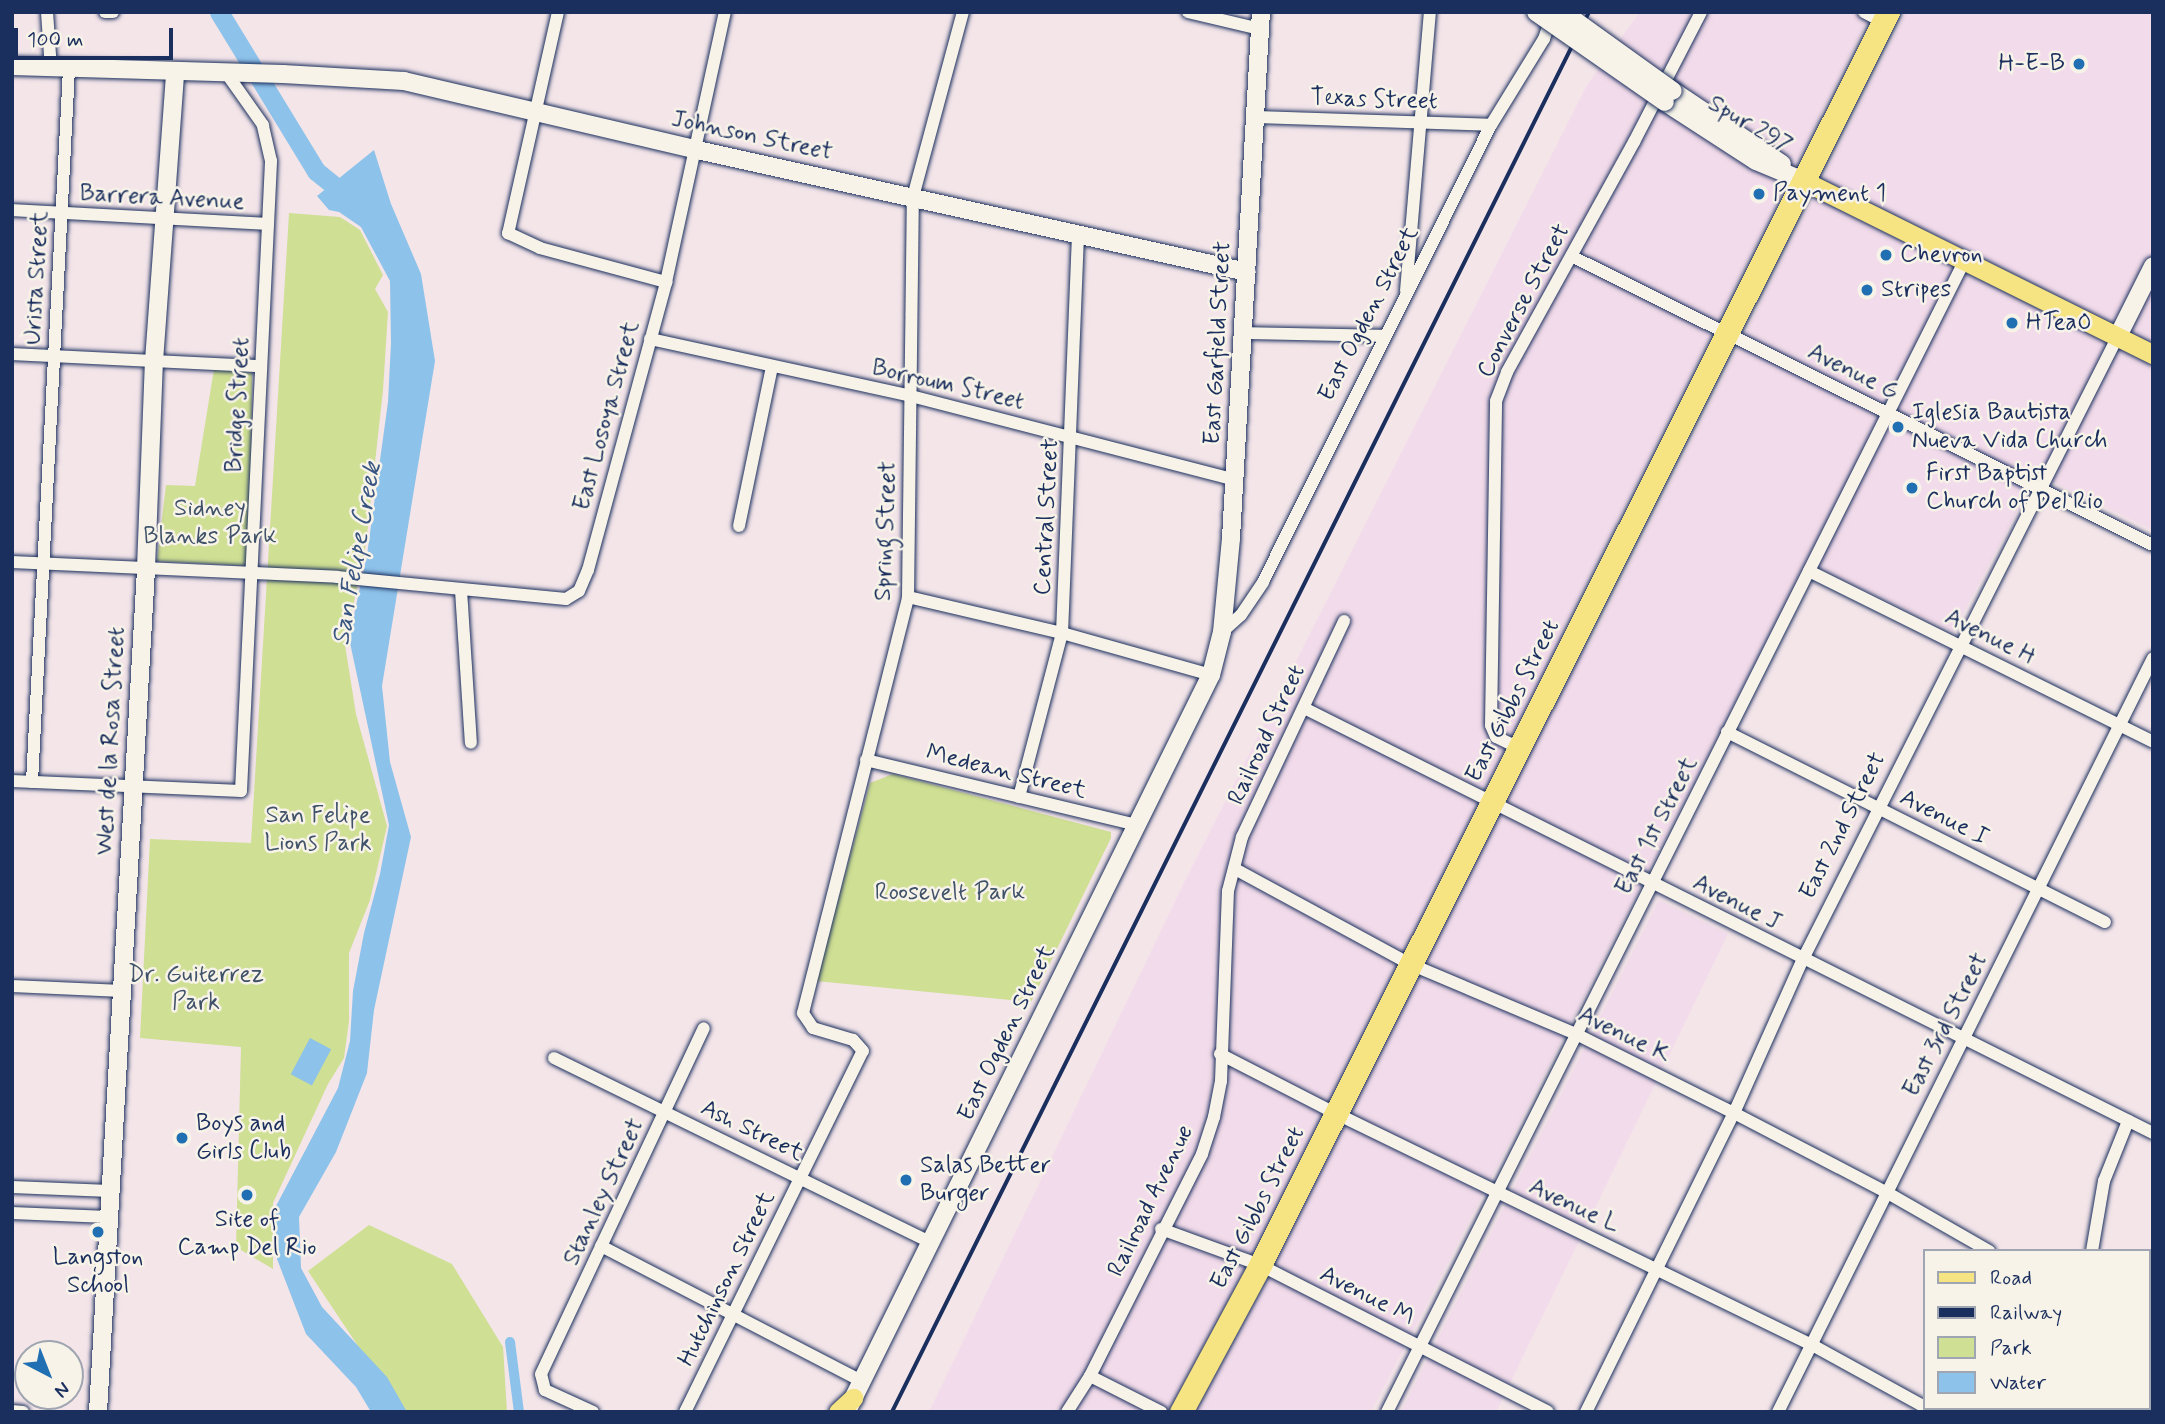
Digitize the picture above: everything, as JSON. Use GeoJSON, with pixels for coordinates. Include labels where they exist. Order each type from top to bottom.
{"type":"FeatureCollection","features":[{"type":"Feature","properties":{"kind":"highway","name":"East Gibbs Street"},"geometry":{"type":"LineString","coordinates":[[1181,1412],[1260,1265],[1804,181],[1878,16]]}},
{"type":"Feature","properties":{"kind":"main road"},"geometry":{"type":"LineString","coordinates":[[1804,181],[2153,354]]}},
{"type":"Feature","properties":{"kind":"main road"},"geometry":{"type":"LineString","coordinates":[[838,1412],[853,1397]]}},
{"type":"Feature","properties":{"kind":"street","name":"Urista Street"},"geometry":{"type":"LineString","coordinates":[[32,782],[62,214],[60,69],[47,12]]}},
{"type":"Feature","properties":{"kind":"street"},"geometry":{"type":"LineString","coordinates":[[104,12],[113,12]]}},
{"type":"Feature","properties":{"kind":"street"},"geometry":{"type":"LineString","coordinates":[[558,12],[508,233],[540,248],[666,282]]}},
{"type":"Feature","properties":{"kind":"street","name":"East Losoya Street"},"geometry":{"type":"LineString","coordinates":[[12,562],[337,577],[566,599],[579,590],[588,569],[666,282],[724,12]]}},
{"type":"Feature","properties":{"kind":"street","name":"Spring Street"},"geometry":{"type":"LineString","coordinates":[[863,1051],[853,1040],[813,1028],[803,1013],[908,597],[913,197],[963,12]]}},
{"type":"Feature","properties":{"kind":"street"},"geometry":{"type":"LineString","coordinates":[[1188,12],[1261,21]]}},
{"type":"Feature","properties":{"kind":"street"},"geometry":{"type":"LineString","coordinates":[[1405,298],[1430,12]]}},
{"type":"Feature","properties":{"kind":"street","name":"Spur 297"},"geometry":{"type":"LineString","coordinates":[[1536,12],[1669,97]]}},
{"type":"Feature","properties":{"kind":"street","name":"East Ogden Street"},"geometry":{"type":"LineString","coordinates":[[1222,632],[1241,615],[1262,582],[1491,125],[1544,39],[1553,12]]}},
{"type":"Feature","properties":{"kind":"street","name":"Spur 297"},"geometry":{"type":"LineString","coordinates":[[1563,12],[1669,97],[1756,161],[1804,181]]}},
{"type":"Feature","properties":{"kind":"street","name":"Converse Street"},"geometry":{"type":"LineString","coordinates":[[1518,748],[1496,737],[1491,725],[1496,401],[1507,372],[1702,12]]}},
{"type":"Feature","properties":{"kind":"street","name":"East Garfield Street"},"geometry":{"type":"LineString","coordinates":[[1211,675],[1222,632],[1235,480],[1261,21]]}},
{"type":"Feature","properties":{"kind":"street","name":"Johnson Street"},"geometry":{"type":"LineString","coordinates":[[12,66],[175,73],[283,74],[404,81],[693,149],[1247,272]]}},
{"type":"Feature","properties":{"kind":"street","name":"West de la Rosa Street"},"geometry":{"type":"LineString","coordinates":[[98,1412],[146,568],[155,361],[175,73]]}},
{"type":"Feature","properties":{"kind":"street","name":"Bridge Street"},"geometry":{"type":"LineString","coordinates":[[133,786],[241,791],[268,224],[269,143],[235,74]]}},
{"type":"Feature","properties":{"kind":"street","name":"Texas Street"},"geometry":{"type":"LineString","coordinates":[[1255,117],[1491,125]]}},
{"type":"Feature","properties":{"kind":"street","name":"Barrera Avenue"},"geometry":{"type":"LineString","coordinates":[[12,210],[268,224]]}},
{"type":"Feature","properties":{"kind":"street","name":"Central Street"},"geometry":{"type":"LineString","coordinates":[[1019,797],[1062,634],[1078,235]]}},
{"type":"Feature","properties":{"kind":"street","name":"Avenue G"},"geometry":{"type":"LineString","coordinates":[[1571,256],[2153,545]]}},
{"type":"Feature","properties":{"kind":"street","name":"East 1st Street"},"geometry":{"type":"LineString","coordinates":[[1387,1412],[1495,1191],[1578,1035],[1651,883],[1965,260]]}},
{"type":"Feature","properties":{"kind":"street","name":"East 2nd Street"},"geometry":{"type":"LineString","coordinates":[[1586,1412],[1734,1113],[1803,959],[2153,266]]}},
{"type":"Feature","properties":{"kind":"street"},"geometry":{"type":"LineString","coordinates":[[1243,333],[1385,336]]}},
{"type":"Feature","properties":{"kind":"street","name":"Borroum Street"},"geometry":{"type":"LineString","coordinates":[[650,339],[911,396],[1235,480]]}},
{"type":"Feature","properties":{"kind":"street"},"geometry":{"type":"LineString","coordinates":[[12,354],[260,366]]}},
{"type":"Feature","properties":{"kind":"street"},"geometry":{"type":"LineString","coordinates":[[739,526],[772,367]]}},
{"type":"Feature","properties":{"kind":"street","name":"Avenue H"},"geometry":{"type":"LineString","coordinates":[[1809,571],[2153,741]]}},
{"type":"Feature","properties":{"kind":"street"},"geometry":{"type":"LineString","coordinates":[[461,590],[471,743]]}},
{"type":"Feature","properties":{"kind":"street"},"geometry":{"type":"LineString","coordinates":[[908,597],[1062,634],[1211,675]]}},
{"type":"Feature","properties":{"kind":"street","name":"Railroad Street"},"geometry":{"type":"LineString","coordinates":[[1235,869],[1242,837],[1344,621]]}},
{"type":"Feature","properties":{"kind":"street","name":"East 3rd Street"},"geometry":{"type":"LineString","coordinates":[[1778,1412],[2153,658]]}},
{"type":"Feature","properties":{"kind":"street","name":"East Ogden Street"},"geometry":{"type":"LineString","coordinates":[[853,1397],[1211,675]]}},
{"type":"Feature","properties":{"kind":"street","name":"Avenue J"},"geometry":{"type":"LineString","coordinates":[[1304,708],[2153,1133]]}},
{"type":"Feature","properties":{"kind":"street","name":"Avenue I"},"geometry":{"type":"LineString","coordinates":[[1727,732],[2105,922]]}},
{"type":"Feature","properties":{"kind":"street","name":"Medean Street"},"geometry":{"type":"LineString","coordinates":[[866,760],[1137,825]]}},
{"type":"Feature","properties":{"kind":"street"},"geometry":{"type":"LineString","coordinates":[[12,781],[133,786]]}},
{"type":"Feature","properties":{"kind":"street","name":"Avenue K"},"geometry":{"type":"LineString","coordinates":[[1235,869],[1410,964],[1578,1035],[1734,1113],[1886,1192],[1986,1249]]}},
{"type":"Feature","properties":{"kind":"street","name":"Railroad Avenue"},"geometry":{"type":"LineString","coordinates":[[1067,1412],[1090,1376],[1161,1229],[1202,1154],[1221,1081],[1228,891],[1235,869]]}},
{"type":"Feature","properties":{"kind":"street"},"geometry":{"type":"LineString","coordinates":[[12,986],[122,991]]}},
{"type":"Feature","properties":{"kind":"street","name":"Stanley Street"},"geometry":{"type":"LineString","coordinates":[[593,1412],[545,1390],[541,1374],[704,1028]]}},
{"type":"Feature","properties":{"kind":"street","name":"Hutchinson Street"},"geometry":{"type":"LineString","coordinates":[[685,1412],[863,1051]]}},
{"type":"Feature","properties":{"kind":"street","name":"Avenue L"},"geometry":{"type":"LineString","coordinates":[[1220,1054],[1335,1113],[1812,1345],[1924,1406]]}},
{"type":"Feature","properties":{"kind":"street","name":"Ash Street"},"geometry":{"type":"LineString","coordinates":[[554,1058],[930,1241]]}},
{"type":"Feature","properties":{"kind":"street"},"geometry":{"type":"LineString","coordinates":[[2092,1249],[2104,1181],[2128,1121]]}},
{"type":"Feature","properties":{"kind":"street"},"geometry":{"type":"LineString","coordinates":[[12,1187],[110,1191]]}},
{"type":"Feature","properties":{"kind":"street"},"geometry":{"type":"LineString","coordinates":[[12,1213],[108,1217]]}},
{"type":"Feature","properties":{"kind":"street","name":"Avenue M"},"geometry":{"type":"LineString","coordinates":[[1161,1229],[1260,1265],[1548,1412]]}},
{"type":"Feature","properties":{"kind":"street"},"geometry":{"type":"LineString","coordinates":[[601,1247],[733,1314],[853,1397]]}},
{"type":"Feature","properties":{"kind":"street"},"geometry":{"type":"LineString","coordinates":[[1090,1376],[1161,1412]]}},
{"type":"Feature","properties":{"kind":"street"},"geometry":{"type":"LineString","coordinates":[[12,1411],[23,1412]]}},
{"type":"Feature","properties":{"kind":"shaded area"},"geometry":{"type":"Polygon","coordinates":[[[1640,12],[1872,12],[1561,634],[1588,648],[1906,12],[2153,12],[2153,530],[2037,474],[1953,632],[1807,563],[1371,1412],[929,1412],[1182,887],[1587,85],[1640,12]]]}},
{"type":"Feature","properties":{"kind":"shaded area"},"geometry":{"type":"Polygon","coordinates":[[[1659,900],[1728,934],[1496,1412],[1401,1412],[1659,900]]]}},
{"type":"Feature","properties":{"kind":"green space","name":"San Felipe Lions Park"},"geometry":{"type":"Polygon","coordinates":[[[289,213],[340,217],[360,230],[383,275],[375,289],[388,312],[383,390],[366,544],[345,645],[356,714],[387,826],[370,900],[349,953],[349,1021],[344,1058],[328,1084],[273,1203],[273,1269],[236,1247],[241,1047],[140,1038],[150,839],[251,843],[289,213]]]}},
{"type":"Feature","properties":{"kind":"green space","name":"Sidney Blanks Park"},"geometry":{"type":"Polygon","coordinates":[[[214,369],[252,373],[251,566],[157,561],[166,485],[195,486],[214,369]]]}},
{"type":"Feature","properties":{"kind":"green space","name":"Roosevelt Park"},"geometry":{"type":"Polygon","coordinates":[[[893,774],[1111,832],[1111,838],[1031,1002],[816,981],[870,783],[893,774]]]}},
{"type":"Feature","properties":{"kind":"green space"},"geometry":{"type":"Polygon","coordinates":[[[369,1225],[452,1264],[503,1347],[507,1412],[402,1412],[308,1271],[369,1225]]]}},
{"type":"Feature","properties":{"kind":"water"},"geometry":{"type":"Polygon","coordinates":[[[374,150],[391,204],[421,274],[435,361],[382,686],[390,762],[411,837],[374,1010],[367,1073],[336,1152],[299,1217],[301,1268],[322,1307],[387,1377],[407,1412],[371,1412],[356,1387],[306,1334],[277,1259],[275,1208],[338,1088],[350,1041],[353,991],[364,933],[380,874],[389,825],[349,638],[367,555],[388,402],[390,281],[361,227],[339,212],[329,210],[317,196],[374,150]]]}},
{"type":"Feature","properties":{"kind":"water"},"geometry":{"type":"Polygon","coordinates":[[[310,1038],[331,1049],[312,1085],[291,1074],[310,1038]]]}},
{"type":"Feature","properties":{"kind":"waterway","name":"San Felipe Creek"},"geometry":{"type":"LineString","coordinates":[[219,12],[316,171],[353,201]]}},
{"type":"Feature","properties":{"kind":"waterway"},"geometry":{"type":"LineString","coordinates":[[510,1342],[519,1412]]}},
{"type":"Feature","properties":{"kind":"railway"},"geometry":{"type":"LineString","coordinates":[[892,1412],[1589,12]]}},
{"type":"Feature","properties":{"kind":"place","name":"H-E-B"},"geometry":{"type":"Point","coordinates":[2079,64]}},
{"type":"Feature","properties":{"kind":"place","name":"Payment 1"},"geometry":{"type":"Point","coordinates":[1759,194]}},
{"type":"Feature","properties":{"kind":"place","name":"Chevron"},"geometry":{"type":"Point","coordinates":[1886,255]}},
{"type":"Feature","properties":{"kind":"place","name":"Stripes"},"geometry":{"type":"Point","coordinates":[1867,290]}},
{"type":"Feature","properties":{"kind":"place","name":"HTeaO"},"geometry":{"type":"Point","coordinates":[2012,323]}},
{"type":"Feature","properties":{"kind":"place","name":"Iglesia Bautista Nueva Vida Church"},"geometry":{"type":"Point","coordinates":[1898,427]}},
{"type":"Feature","properties":{"kind":"place","name":"First Baptist Church of Del Rio"},"geometry":{"type":"Point","coordinates":[1912,488]}},
{"type":"Feature","properties":{"kind":"place","name":"Boys and Girls Club"},"geometry":{"type":"Point","coordinates":[182,1138]}},
{"type":"Feature","properties":{"kind":"place","name":"Salas Better Burger"},"geometry":{"type":"Point","coordinates":[906,1180]}},
{"type":"Feature","properties":{"kind":"place","name":"Site of Camp Del Rio"},"geometry":{"type":"Point","coordinates":[247,1195]}},
{"type":"Feature","properties":{"kind":"place","name":"Langston School"},"geometry":{"type":"Point","coordinates":[98,1232]}},
{"type":"Feature","properties":{"kind":"park label","name":"Dr. Guiterrez Park"},"geometry":{"type":"Point","coordinates":[196,989]}}]}
